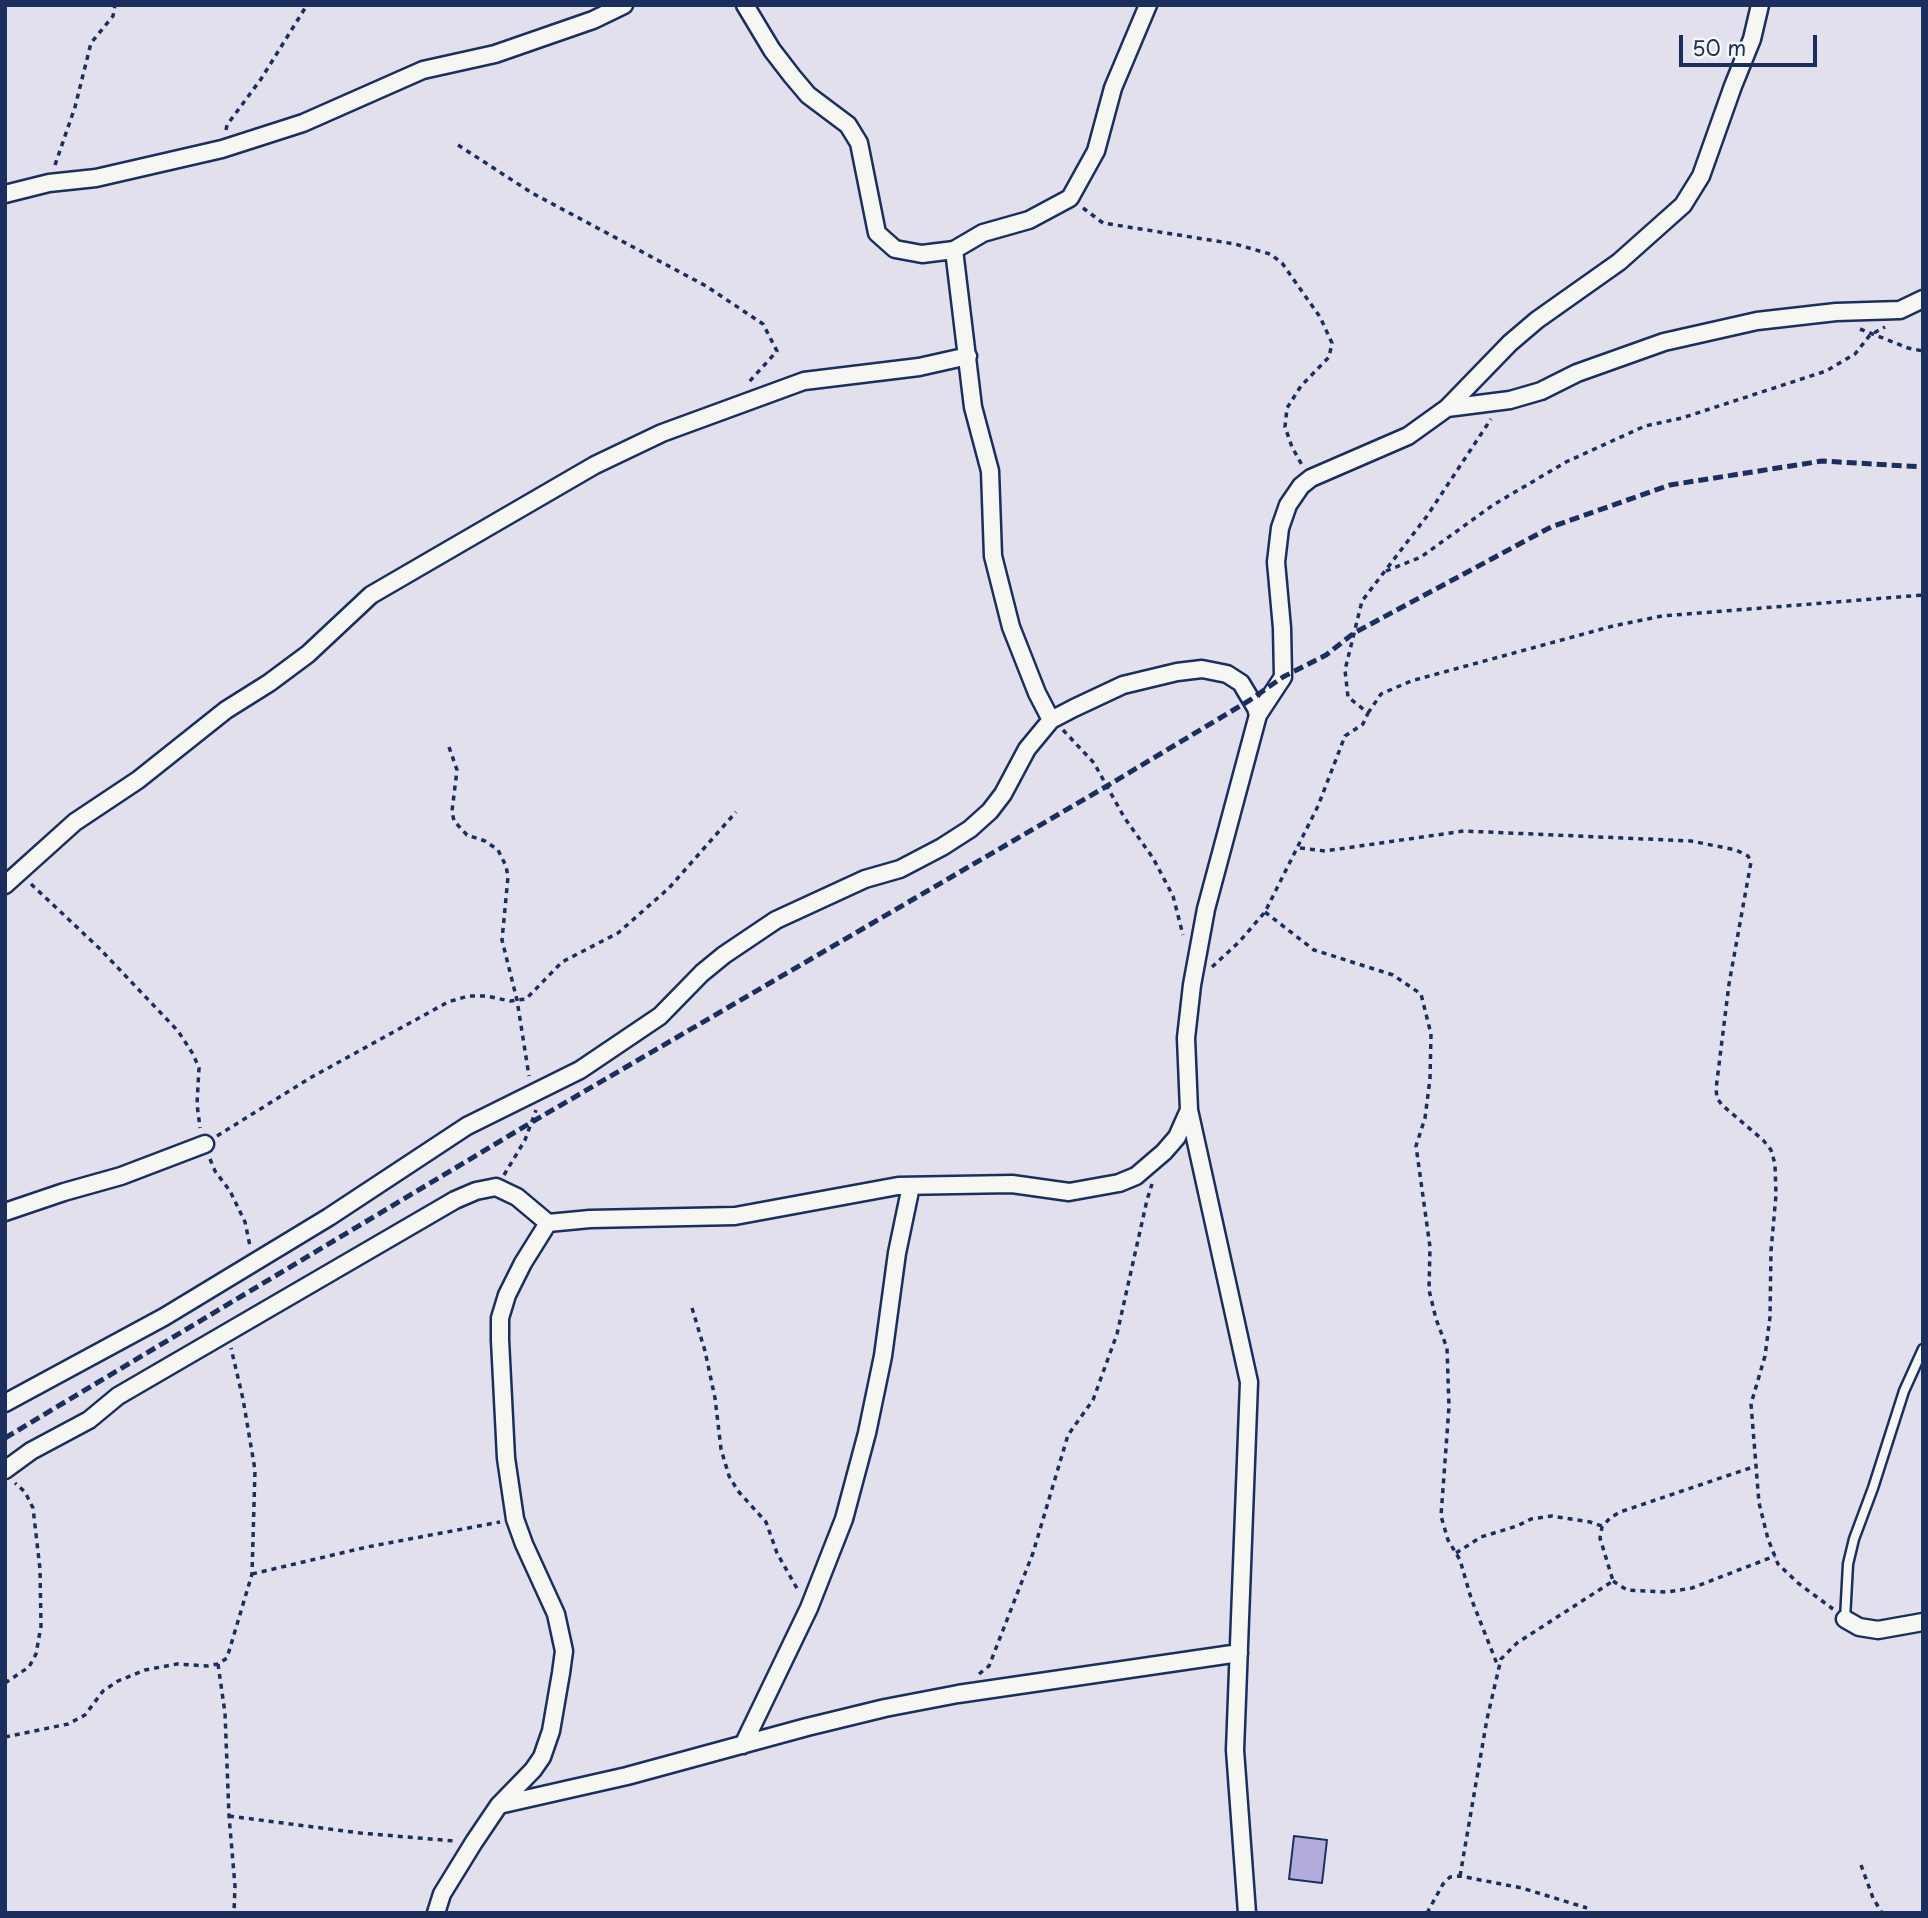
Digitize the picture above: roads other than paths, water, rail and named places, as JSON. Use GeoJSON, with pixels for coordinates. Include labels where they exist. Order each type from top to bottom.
{"type":"FeatureCollection","features":[{"type":"Feature","properties":{"kind":"street"},"geometry":{"type":"LineString","coordinates":[[5,194],[49,183],[96,178],[222,149],[303,123],[423,70],[495,54],[593,20],[624,5]]}},
{"type":"Feature","properties":{"kind":"street"},"geometry":{"type":"LineString","coordinates":[[745,5],[772,50],[792,76],[808,95],[848,125],[859,143],[877,233],[895,249],[922,254],[954,250],[984,233],[1029,220],[1070,198],[1096,150],[1113,88],[1148,5]]}},
{"type":"Feature","properties":{"kind":"street"},"geometry":{"type":"LineString","coordinates":[[1247,1913],[1235,1750],[1249,1382],[1189,1110],[1186,1038],[1192,985],[1206,909],[1258,715],[1283,677],[1276,562],[1280,528],[1288,505],[1301,486],[1311,478],[1408,436],[1447,408],[1510,343],[1537,320],[1619,262],[1683,205],[1706,165],[1752,39],[1760,5]]}},
{"type":"Feature","properties":{"kind":"street"},"geometry":{"type":"LineString","coordinates":[[954,250],[972,407],[989,471],[993,555],[1011,627],[1037,693],[1051,720]]}},
{"type":"Feature","properties":{"kind":"street"},"geometry":{"type":"LineString","coordinates":[[1447,408],[1510,400],[1541,391],[1589,368],[1664,342],[1757,321],[1836,312],[1900,310],[1923,299]]}},
{"type":"Feature","properties":{"kind":"street"},"geometry":{"type":"LineString","coordinates":[[5,885],[75,822],[138,780],[226,710],[298,661],[371,595],[595,465],[662,433],[804,381],[919,367],[968,355]]}},
{"type":"Feature","properties":{"kind":"street"},"geometry":{"type":"LineString","coordinates":[[5,1403],[164,1317],[329,1217],[467,1126],[580,1070],[660,1016],[724,955],[776,920],[865,879],[900,869],[942,847],[990,811],[1003,794],[1027,749],[1051,720],[1123,685],[1202,668],[1227,674],[1241,683],[1258,715]]}},
{"type":"Feature","properties":{"kind":"street"},"geometry":{"type":"LineString","coordinates":[[5,1473],[31,1451],[89,1420],[118,1396],[455,1200],[476,1191],[496,1187],[517,1197],[548,1223],[590,1219],[735,1216],[898,1186],[1012,1184],[1069,1192],[1119,1183],[1136,1176],[1177,1137],[1189,1110]]}},
{"type":"Feature","properties":{"kind":"street"},"geometry":{"type":"LineString","coordinates":[[5,1212],[121,1176],[205,1144]]}},
{"type":"Feature","properties":{"kind":"street"},"geometry":{"type":"LineString","coordinates":[[743,1745],[809,1608],[844,1519],[867,1433],[883,1356],[897,1253],[911,1186]]}},
{"type":"Feature","properties":{"kind":"street"},"geometry":{"type":"LineString","coordinates":[[436,1913],[442,1894],[499,1805],[542,1757],[551,1731],[564,1651],[556,1614],[524,1544],[516,1519],[506,1458],[500,1318],[523,1263],[548,1223]]}},
{"type":"Feature","properties":{"kind":"street"},"geometry":{"type":"LineString","coordinates":[[1845,1619],[1859,1627],[1878,1630],[1923,1622]]}},
{"type":"Feature","properties":{"kind":"street"},"geometry":{"type":"LineString","coordinates":[[499,1805],[627,1776],[833,1720],[958,1694],[1239,1653]]}},
{"type":"Feature","properties":{"kind":"lane"},"geometry":{"type":"LineString","coordinates":[[1845,1619],[1848,1564],[1854,1539],[1905,1391],[1923,1349]]}},
{"type":"Feature","properties":{"kind":"railway"},"geometry":{"type":"LineString","coordinates":[[5,1438],[532,1122],[1107,786],[1250,700],[1283,677],[1326,655],[1354,633],[1551,527],[1670,485],[1822,461],[1923,467]]}}]}
